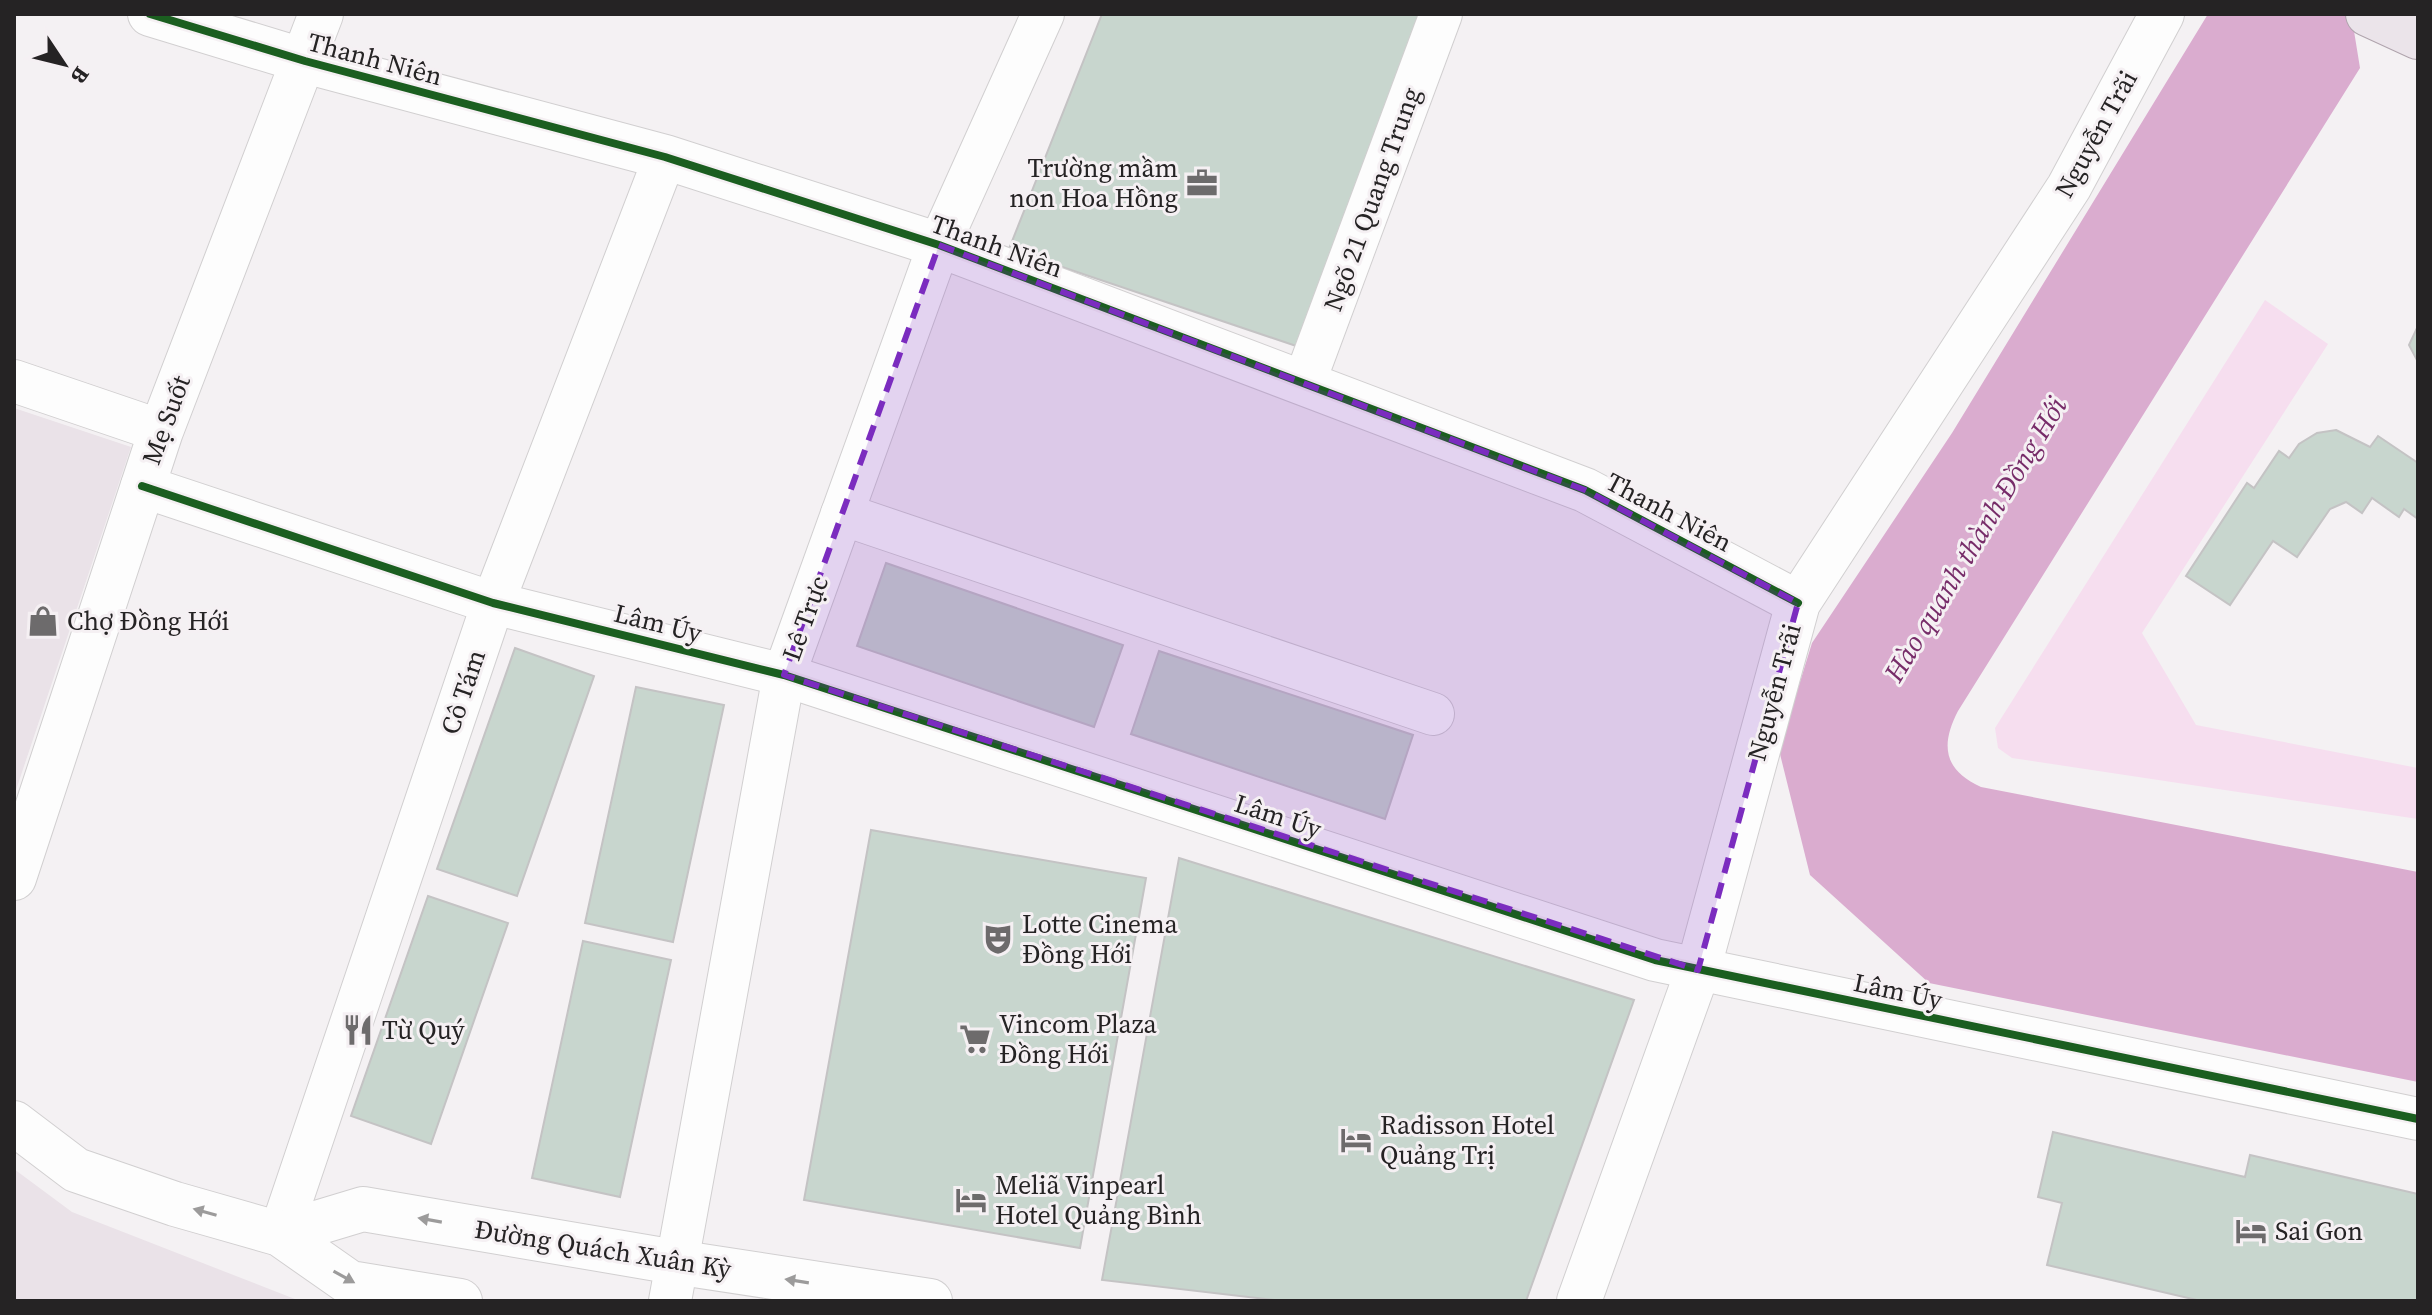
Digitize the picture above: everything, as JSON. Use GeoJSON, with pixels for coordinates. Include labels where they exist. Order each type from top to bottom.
{"type":"FeatureCollection","features":[{"type":"Feature","properties":{"kind":"street","name":"Thanh Niên"},"geometry":{"type":"LineString","coordinates":[[150,14],[305,61],[665,157],[939,245],[1585,490],[1798,603]]}},
{"type":"Feature","properties":{"kind":"street","name":"Mẹ Suốt"},"geometry":{"type":"LineString","coordinates":[[14,878],[161,431],[321,14]]}},
{"type":"Feature","properties":{"kind":"street","name":"Lê Trực"},"geometry":{"type":"LineString","coordinates":[[673,1282],[784,675],[939,245],[1043,14]]}},
{"type":"Feature","properties":{"kind":"street","name":"Ngõ 21 Quang Trung"},"geometry":{"type":"LineString","coordinates":[[1304,383],[1441,14]]}},
{"type":"Feature","properties":{"kind":"street","name":"Nguyễn Trãi"},"geometry":{"type":"LineString","coordinates":[[1579,1301],[1698,970],[1798,603],[2069,187],[2162,14]]}},
{"type":"Feature","properties":{"kind":"street","name":"Cô Tám"},"geometry":{"type":"LineString","coordinates":[[280,1234],[493,603],[665,157]]}},
{"type":"Feature","properties":{"kind":"street"},"geometry":{"type":"LineString","coordinates":[[14,381],[161,431]]}},
{"type":"Feature","properties":{"kind":"street","name":"Lâm Úy"},"geometry":{"type":"LineString","coordinates":[[142,486],[493,603],[784,675],[1655,960],[2418,1119]]}},
{"type":"Feature","properties":{"kind":"street"},"geometry":{"type":"LineString","coordinates":[[842,514],[1433,714]]}},
{"type":"Feature","properties":{"kind":"street"},"geometry":{"type":"LineString","coordinates":[[14,1123],[76,1170],[175,1204],[280,1234],[350,1283],[460,1301]]}},
{"type":"Feature","properties":{"kind":"street","name":"Đường Quách Xuân Kỳ"},"geometry":{"type":"LineString","coordinates":[[280,1234],[363,1209],[673,1282],[930,1301]]}},
{"type":"Feature","properties":{"kind":"highlighted area"},"geometry":{"type":"Polygon","coordinates":[[[939,245],[1585,490],[1798,603],[1698,970],[784,675],[939,245]]]}},
{"type":"Feature","properties":{"kind":"shaded area"},"geometry":{"type":"Polygon","coordinates":[[[2265,300],[2328,344],[2142,633],[2196,725],[2418,768],[2418,819],[2012,758],[1998,748],[1995,728],[2265,300]]]}},
{"type":"Feature","properties":{"kind":"shaded area","name":"Chợ Đồng Hới"},"geometry":{"type":"Polygon","coordinates":[[[14,408],[131,447],[14,796],[14,408]]]}},
{"type":"Feature","properties":{"kind":"shaded area"},"geometry":{"type":"Polygon","coordinates":[[[14,1169],[72,1212],[300,1301],[14,1301],[14,1169]]]}},
{"type":"Feature","properties":{"kind":"water","name":"Hào quanh thành Đồng Hới"},"geometry":{"type":"Polygon","coordinates":[[[2208,14],[2362,14],[2354,31],[2360,68],[1958,711],[1949,735],[1949,756],[1959,773],[1981,787],[2418,872],[2418,1082],[1929,983],[1810,875],[1779,750],[1812,643],[1952,433],[2208,14]]]}},
{"type":"Feature","properties":{"kind":"building","name":"Trường mầm non Hoa Hồng"},"geometry":{"type":"Polygon","coordinates":[[[1102,14],[1431,14],[1305,349],[1009,249],[1102,14]]]}},
{"type":"Feature","properties":{"kind":"building"},"geometry":{"type":"Polygon","coordinates":[[[2418,328],[2418,362],[2409,345],[2418,328]]]}},
{"type":"Feature","properties":{"kind":"building"},"geometry":{"type":"Polygon","coordinates":[[[2336,430],[2370,447],[2378,436],[2418,463],[2418,519],[2404,509],[2399,517],[2372,498],[2362,513],[2346,502],[2330,509],[2297,557],[2273,541],[2230,605],[2186,576],[2247,483],[2254,488],[2279,451],[2289,458],[2299,444],[2317,433],[2336,430]]]}},
{"type":"Feature","properties":{"kind":"building"},"geometry":{"type":"Polygon","coordinates":[[[886,563],[1123,645],[1094,727],[857,646],[886,563]]]}},
{"type":"Feature","properties":{"kind":"building"},"geometry":{"type":"Polygon","coordinates":[[[515,648],[594,676],[517,896],[437,869],[515,648]]]}},
{"type":"Feature","properties":{"kind":"building"},"geometry":{"type":"Polygon","coordinates":[[[1159,651],[1413,735],[1385,819],[1131,734],[1159,651]]]}},
{"type":"Feature","properties":{"kind":"building"},"geometry":{"type":"Polygon","coordinates":[[[636,687],[724,705],[673,942],[585,923],[636,687]]]}},
{"type":"Feature","properties":{"kind":"building","name":"Vincom Plaza Đồng Hới"},"geometry":{"type":"Polygon","coordinates":[[[871,830],[1146,878],[1080,1248],[804,1200],[871,830]]]}},
{"type":"Feature","properties":{"kind":"building","name":"Radisson Hotel Quảng Trị"},"geometry":{"type":"Polygon","coordinates":[[[1179,858],[1634,1000],[1526,1301],[1283,1301],[1102,1280],[1179,858]]]}},
{"type":"Feature","properties":{"kind":"building"},"geometry":{"type":"Polygon","coordinates":[[[428,896],[508,923],[431,1144],[351,1116],[428,896]]]}},
{"type":"Feature","properties":{"kind":"building"},"geometry":{"type":"Polygon","coordinates":[[[583,941],[671,960],[620,1197],[532,1178],[583,941]]]}},
{"type":"Feature","properties":{"kind":"building"},"geometry":{"type":"Polygon","coordinates":[[[2053,1132],[2245,1177],[2250,1155],[2418,1194],[2418,1301],[2201,1301],[2047,1265],[2062,1203],[2038,1197],[2053,1132]]]}},
{"type":"Feature","properties":{"kind":"cycle path"},"geometry":{"type":"LineString","coordinates":[[150,14],[305,61],[665,157],[939,245],[1585,490],[1798,603]]}},
{"type":"Feature","properties":{"kind":"cycle path"},"geometry":{"type":"LineString","coordinates":[[142,486],[493,603],[784,675],[1655,960],[2418,1119]]}},
{"type":"Feature","properties":{"kind":"place","name":"Trường mầm non Hoa Hồng"},"geometry":{"type":"Point","coordinates":[1202,183]}},
{"type":"Feature","properties":{"kind":"place","name":"Chợ Đồng Hới"},"geometry":{"type":"Point","coordinates":[43,621]}},
{"type":"Feature","properties":{"kind":"place","name":"Lotte Cinema Đồng Hới"},"geometry":{"type":"Point","coordinates":[998,939]}},
{"type":"Feature","properties":{"kind":"place","name":"Từ Quý"},"geometry":{"type":"Point","coordinates":[358,1030]}},
{"type":"Feature","properties":{"kind":"place","name":"Vincom Plaza Đồng Hới"},"geometry":{"type":"Point","coordinates":[975,1039]}},
{"type":"Feature","properties":{"kind":"place","name":"Radisson Hotel Quảng Trị"},"geometry":{"type":"Point","coordinates":[1356,1140]}},
{"type":"Feature","properties":{"kind":"place","name":"Meliã Vinpearl Hotel Quảng Bình"},"geometry":{"type":"Point","coordinates":[971,1200]}},
{"type":"Feature","properties":{"kind":"place","name":"Sai Gon"},"geometry":{"type":"Point","coordinates":[2251,1231]}}]}
